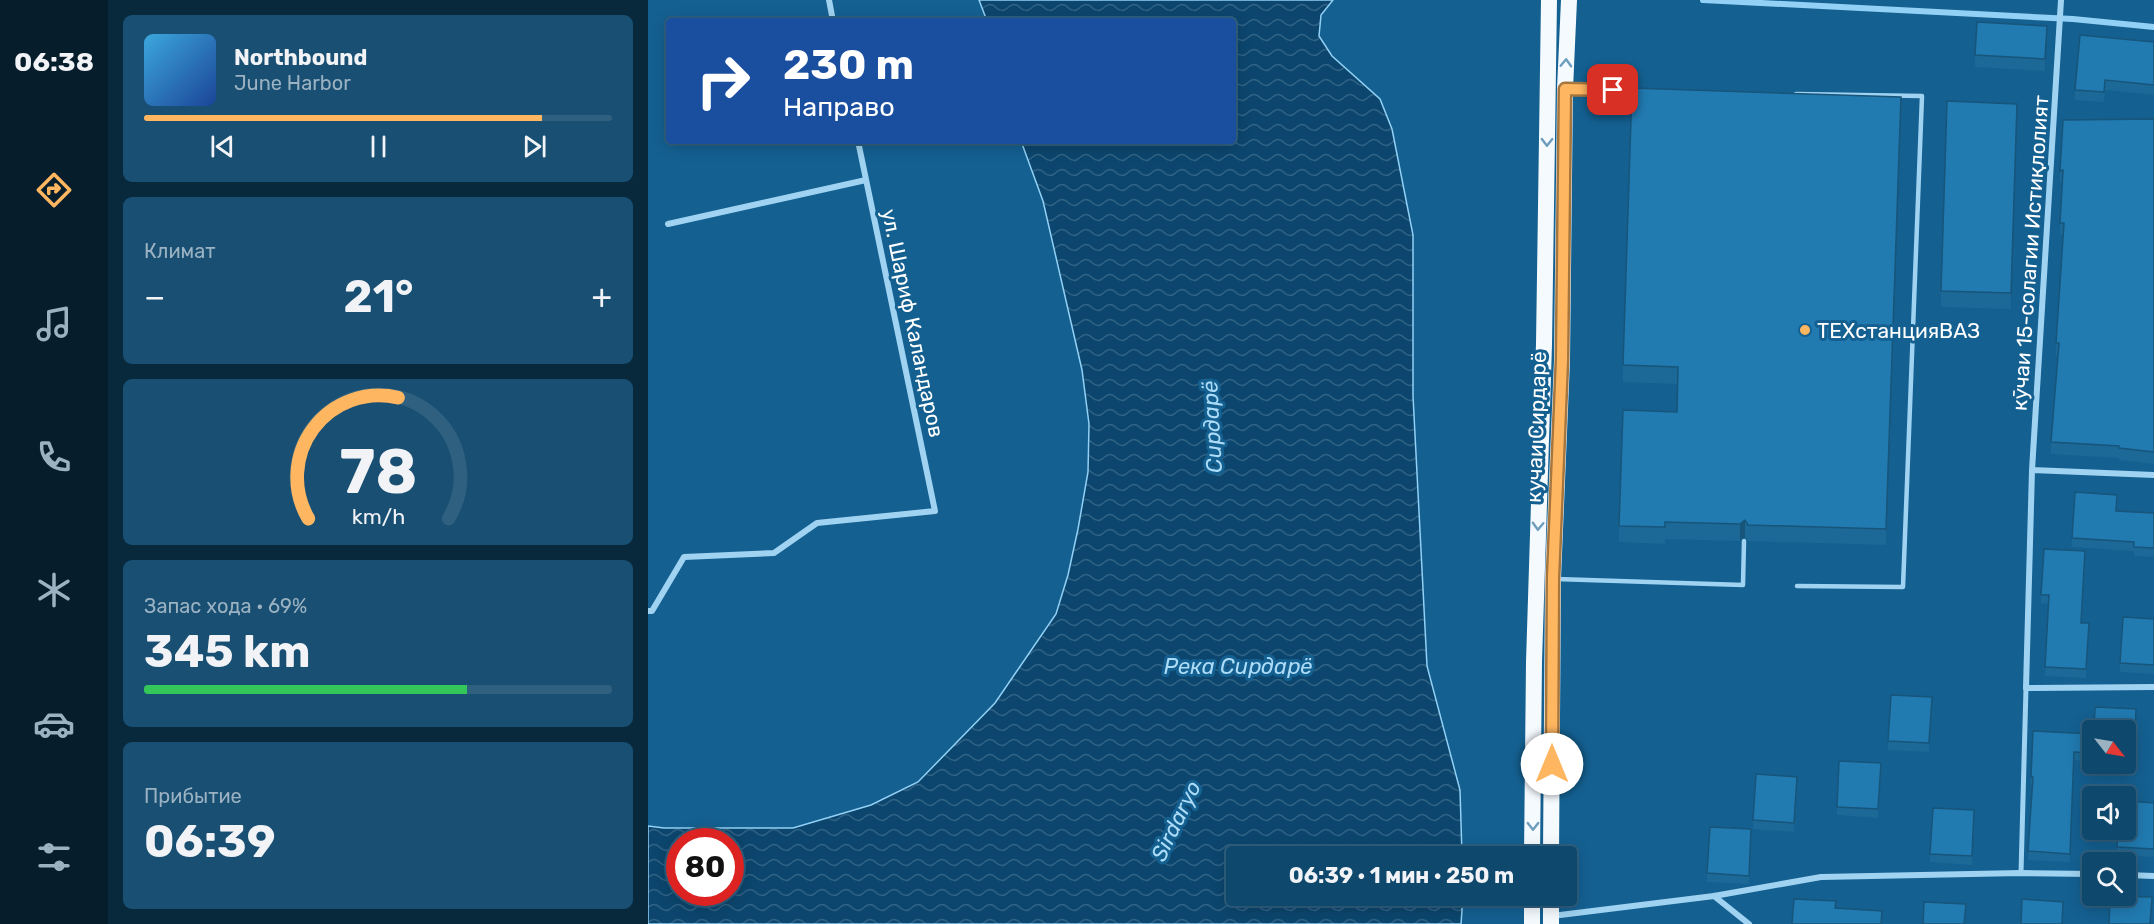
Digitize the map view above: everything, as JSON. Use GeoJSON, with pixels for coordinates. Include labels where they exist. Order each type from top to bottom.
{"type":"FeatureCollection","features":[{"type":"Feature","properties":{"kind":"highway"},"geometry":{"type":"LineString","coordinates":[[1532,846],[1536,578],[1544,344],[1549,0]]}},
{"type":"Feature","properties":{"kind":"highway","name":"кучаи Сирдарё"},"geometry":{"type":"LineString","coordinates":[[1551,846],[1553,578],[1562,360],[1565,89],[1569,0]]}},
{"type":"Feature","properties":{"kind":"highway"},"geometry":{"type":"LineString","coordinates":[[1536,578],[1553,578]]}},
{"type":"Feature","properties":{"kind":"highway"},"geometry":{"type":"LineString","coordinates":[[1532,921],[1551,920]]}},
{"type":"Feature","properties":{"kind":"street"},"geometry":{"type":"LineString","coordinates":[[829,0],[832,18]]}},
{"type":"Feature","properties":{"kind":"street","name":"кӯчаи 15-солагии Истиқлолият"},"geometry":{"type":"LineString","coordinates":[[2026,688],[2032,470],[2061,0]]}},
{"type":"Feature","properties":{"kind":"street","name":"ул. Шариф Каландаров"},"geometry":{"type":"LineString","coordinates":[[648,611],[652,611],[684,557],[774,553],[817,523],[934,511],[859,144]]}},
{"type":"Feature","properties":{"kind":"street"},"geometry":{"type":"LineString","coordinates":[[668,224],[866,180]]}},
{"type":"Feature","properties":{"kind":"street"},"geometry":{"type":"LineString","coordinates":[[2032,470],[2154,476]]}},
{"type":"Feature","properties":{"kind":"street"},"geometry":{"type":"LineString","coordinates":[[2021,873],[2026,688],[2154,687]]}},
{"type":"Feature","properties":{"kind":"street"},"geometry":{"type":"LineString","coordinates":[[1551,920],[1714,896],[1821,877],[2082,874]]}},
{"type":"Feature","properties":{"kind":"street"},"geometry":{"type":"LineString","coordinates":[[2136,875],[2154,876]]}},
{"type":"Feature","properties":{"kind":"street"},"geometry":{"type":"LineString","coordinates":[[1714,896],[1749,924]]}},
{"type":"Feature","properties":{"kind":"lane"},"geometry":{"type":"LineString","coordinates":[[1565,89],[1648,91]]}},
{"type":"Feature","properties":{"kind":"lane"},"geometry":{"type":"LineString","coordinates":[[1791,94],[1922,96],[1903,588],[1797,586]]}},
{"type":"Feature","properties":{"kind":"lane"},"geometry":{"type":"LineString","coordinates":[[1553,578],[1743,585],[1744,541]]}},
{"type":"Feature","properties":{"kind":"water","name":"Река Сирдарё"},"geometry":{"type":"Polygon","coordinates":[[[979,0],[1333,0],[1321,15],[1319,36],[1332,56],[1380,99],[1392,129],[1413,235],[1413,396],[1427,666],[1460,790],[1462,846],[1226,846],[1226,906],[1462,906],[1461,924],[648,924],[648,826],[666,828],[666,906],[744,906],[744,828],[793,828],[871,805],[918,782],[995,703],[1056,614],[1068,575],[1088,472],[1089,424],[1082,370],[1043,201],[1022,144],[1236,144],[1236,18],[986,18],[979,0]]]}},
{"type":"Feature","properties":{"kind":"building"},"geometry":{"type":"Polygon","coordinates":[[[1977,22],[2047,26],[2045,59],[1975,55],[1977,22]]]}},
{"type":"Feature","properties":{"kind":"building"},"geometry":{"type":"Polygon","coordinates":[[[2080,35],[2154,42],[2154,85],[2105,80],[2104,92],[2075,90],[2080,35]]]}},
{"type":"Feature","properties":{"kind":"building","name":"ТЕХстанцияВАЗ"},"geometry":{"type":"Polygon","coordinates":[[[1632,88],[1901,97],[1886,529],[1748,525],[1745,520],[1740,524],[1665,522],[1665,527],[1619,526],[1623,410],[1677,412],[1678,367],[1623,365],[1632,88]]]}},
{"type":"Feature","properties":{"kind":"building"},"geometry":{"type":"Polygon","coordinates":[[[1947,101],[2017,104],[2011,293],[1941,291],[1947,101]]]}},
{"type":"Feature","properties":{"kind":"building"},"geometry":{"type":"Polygon","coordinates":[[[2154,119],[2154,452],[2119,448],[2119,446],[2051,442],[2059,343],[2056,343],[2064,223],[2060,223],[2063,120],[2154,119]]]}},
{"type":"Feature","properties":{"kind":"building"},"geometry":{"type":"Polygon","coordinates":[[[2075,492],[2117,495],[2116,511],[2154,513],[2154,548],[2134,547],[2134,542],[2072,538],[2075,492]]]}},
{"type":"Feature","properties":{"kind":"building"},"geometry":{"type":"Polygon","coordinates":[[[2044,549],[2085,551],[2081,623],[2089,623],[2086,669],[2045,667],[2049,595],[2041,595],[2044,549]]]}},
{"type":"Feature","properties":{"kind":"building"},"geometry":{"type":"Polygon","coordinates":[[[2123,617],[2154,619],[2154,665],[2120,663],[2123,617]]]}},
{"type":"Feature","properties":{"kind":"building"},"geometry":{"type":"Polygon","coordinates":[[[1891,695],[1932,697],[1929,743],[1888,741],[1891,695]]]}},
{"type":"Feature","properties":{"kind":"building"},"geometry":{"type":"Polygon","coordinates":[[[2095,707],[2136,709],[2136,720],[2094,720],[2095,707]]]}},
{"type":"Feature","properties":{"kind":"building"},"geometry":{"type":"Polygon","coordinates":[[[2033,731],[2082,733],[2082,752],[2074,752],[2070,854],[2028,851],[2033,777],[2031,777],[2033,731]]]}},
{"type":"Feature","properties":{"kind":"building"},"geometry":{"type":"Polygon","coordinates":[[[1839,761],[1881,763],[1878,809],[1837,807],[1839,761]]]}},
{"type":"Feature","properties":{"kind":"building"},"geometry":{"type":"Polygon","coordinates":[[[1756,774],[1797,777],[1794,823],[1753,820],[1756,774]]]}},
{"type":"Feature","properties":{"kind":"building"},"geometry":{"type":"Polygon","coordinates":[[[2136,802],[2154,803],[2154,849],[2117,847],[2117,840],[2136,840],[2136,802]]]}},
{"type":"Feature","properties":{"kind":"building"},"geometry":{"type":"Polygon","coordinates":[[[1933,808],[1974,810],[1972,856],[1930,854],[1933,808]]]}},
{"type":"Feature","properties":{"kind":"building"},"geometry":{"type":"Polygon","coordinates":[[[1710,827],[1751,829],[1749,876],[1707,873],[1710,827]]]}},
{"type":"Feature","properties":{"kind":"building"},"geometry":{"type":"Polygon","coordinates":[[[2136,897],[2152,897],[2150,924],[2109,924],[2110,906],[2136,906],[2136,897]]]}},
{"type":"Feature","properties":{"kind":"building"},"geometry":{"type":"Polygon","coordinates":[[[1794,899],[1836,901],[1835,908],[1882,911],[1881,924],[1792,924],[1794,899]]]}},
{"type":"Feature","properties":{"kind":"building"},"geometry":{"type":"Polygon","coordinates":[[[2022,899],[2063,902],[2062,924],[2021,924],[2022,899]]]}},
{"type":"Feature","properties":{"kind":"building"},"geometry":{"type":"Polygon","coordinates":[[[1924,902],[1966,904],[1964,924],[1923,924],[1924,902]]]}},
{"type":"Feature","properties":{"kind":"waterway"},"geometry":{"type":"LineString","coordinates":[[1703,0],[2073,19],[2154,27]]}},
{"type":"Feature","properties":{"kind":"place","name":"ТЕХстанцияВАЗ"},"geometry":{"type":"Point","coordinates":[1805,330]}},
{"type":"Feature","properties":{"kind":"route"},"geometry":{"type":"LineString","coordinates":[[1552,764],[1553,578],[1562,360],[1565,89],[1613,90]]}},
{"type":"Feature","properties":{"kind":"water label","name":"Сирдарё"},"geometry":{"type":"Point","coordinates":[1212,427]}},
{"type":"Feature","properties":{"kind":"water label","name":"Sirdaryo"},"geometry":{"type":"Point","coordinates":[1176,821]}}]}
